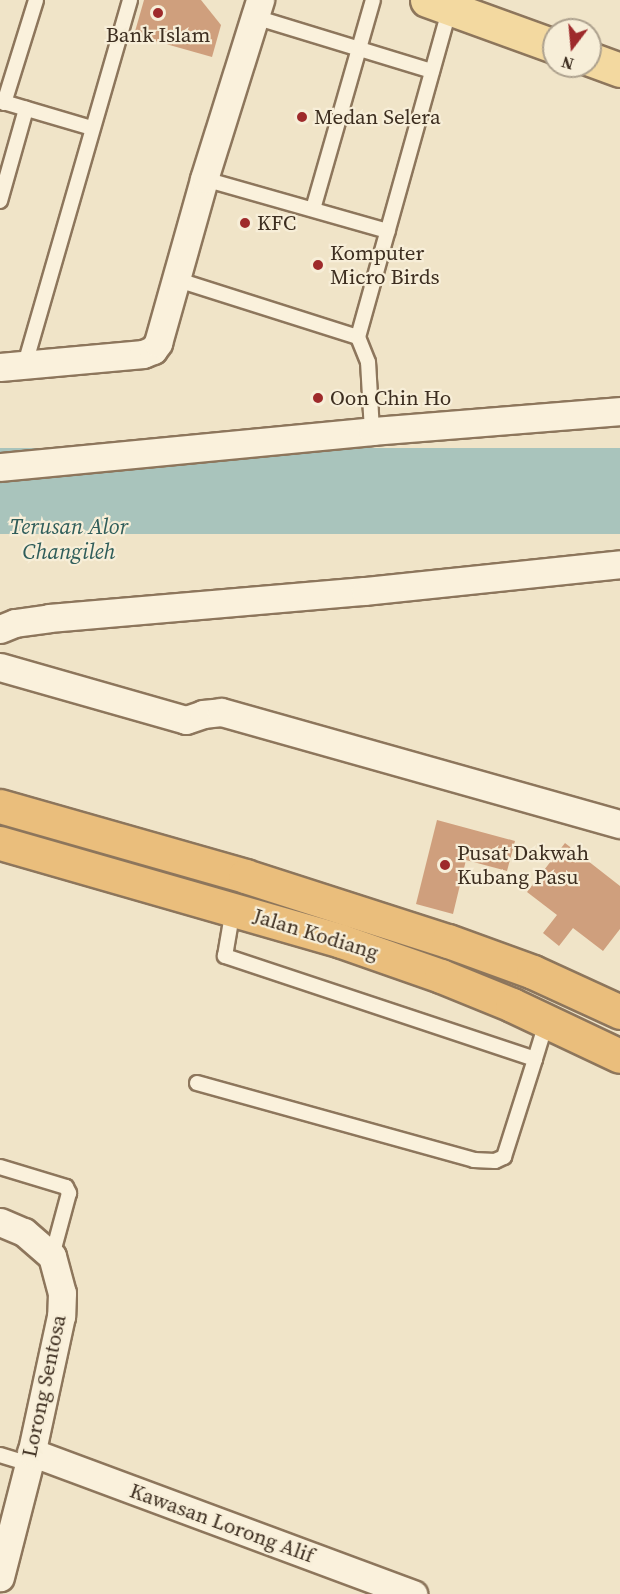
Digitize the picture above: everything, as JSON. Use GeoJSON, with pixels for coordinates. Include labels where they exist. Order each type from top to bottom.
{"type":"FeatureCollection","features":[{"type":"Feature","properties":{"kind":"highway","name":"Jalan Kodiang"},"geometry":{"type":"LineString","coordinates":[[0,806],[245,876],[448,941],[533,972],[620,1012]]}},
{"type":"Feature","properties":{"kind":"highway","name":"Jalan Kodiang"},"geometry":{"type":"LineString","coordinates":[[0,843],[341,940],[441,976],[547,1020],[620,1056]]}},
{"type":"Feature","properties":{"kind":"main road"},"geometry":{"type":"LineString","coordinates":[[438,4],[542,42]]}},
{"type":"Feature","properties":{"kind":"street"},"geometry":{"type":"LineString","coordinates":[[13,366],[143,354],[153,350],[158,343],[204,179],[258,8]]}},
{"type":"Feature","properties":{"kind":"street"},"geometry":{"type":"LineString","coordinates":[[0,466],[372,431],[620,411]]}},
{"type":"Feature","properties":{"kind":"street"},"geometry":{"type":"LineString","coordinates":[[0,629],[15,623],[49,618],[365,591],[620,564]]}},
{"type":"Feature","properties":{"kind":"street"},"geometry":{"type":"LineString","coordinates":[[0,667],[186,720],[221,712],[620,824]]}},
{"type":"Feature","properties":{"kind":"street"},"geometry":{"type":"LineString","coordinates":[[0,1222],[24,1232],[52,1256]]}},
{"type":"Feature","properties":{"kind":"street","name":"Lorong Sentosa"},"geometry":{"type":"LineString","coordinates":[[0,1577],[30,1458],[61,1316],[62,1293],[52,1256]]}},
{"type":"Feature","properties":{"kind":"street","name":"Kawasan Lorong Alif"},"geometry":{"type":"LineString","coordinates":[[30,1458],[413,1594]]}},
{"type":"Feature","properties":{"kind":"lane"},"geometry":{"type":"LineString","coordinates":[[36,0],[2,102],[93,128]]}},
{"type":"Feature","properties":{"kind":"lane"},"geometry":{"type":"LineString","coordinates":[[13,366],[93,128],[130,0]]}},
{"type":"Feature","properties":{"kind":"lane"},"geometry":{"type":"LineString","coordinates":[[313,209],[373,0]]}},
{"type":"Feature","properties":{"kind":"lane"},"geometry":{"type":"LineString","coordinates":[[372,431],[368,362],[358,338],[432,71],[438,4]]}},
{"type":"Feature","properties":{"kind":"lane"},"geometry":{"type":"LineString","coordinates":[[258,8],[359,50],[432,71]]}},
{"type":"Feature","properties":{"kind":"lane"},"geometry":{"type":"LineString","coordinates":[[0,201],[26,109]]}},
{"type":"Feature","properties":{"kind":"lane"},"geometry":{"type":"LineString","coordinates":[[204,179],[388,231]]}},
{"type":"Feature","properties":{"kind":"lane"},"geometry":{"type":"LineString","coordinates":[[175,279],[358,338]]}},
{"type":"Feature","properties":{"kind":"lane"},"geometry":{"type":"LineString","coordinates":[[233,909],[225,956],[535,1059]]}},
{"type":"Feature","properties":{"kind":"lane"},"geometry":{"type":"LineString","coordinates":[[197,1083],[474,1160],[495,1161],[504,1157],[547,1020]]}},
{"type":"Feature","properties":{"kind":"lane"},"geometry":{"type":"LineString","coordinates":[[0,1167],[66,1187],[69,1193],[52,1256]]}},
{"type":"Feature","properties":{"kind":"lane"},"geometry":{"type":"LineString","coordinates":[[0,1455],[30,1458]]}},
{"type":"Feature","properties":{"kind":"water","name":"Terusan Alor Changileh"},"geometry":{"type":"Polygon","coordinates":[[[0,448],[620,448],[620,534],[0,534],[0,448]]]}},
{"type":"Feature","properties":{"kind":"building"},"geometry":{"type":"Polygon","coordinates":[[[144,0],[201,0],[221,25],[212,57],[134,35],[144,0]]]}},
{"type":"Feature","properties":{"kind":"building","name":"Pusat Dakwah Kubang Pasu"},"geometry":{"type":"Polygon","coordinates":[[[437,820],[515,841],[507,871],[466,860],[453,914],[416,904],[437,820]]]}},
{"type":"Feature","properties":{"kind":"building"},"geometry":{"type":"Polygon","coordinates":[[[565,843],[620,886],[620,929],[603,951],[573,928],[559,946],[543,933],[557,915],[527,892],[565,843]]]}},
{"type":"Feature","properties":{"kind":"place","name":"Bank Islam"},"geometry":{"type":"Point","coordinates":[158,13]}},
{"type":"Feature","properties":{"kind":"place","name":"Medan Selera"},"geometry":{"type":"Point","coordinates":[302,117]}},
{"type":"Feature","properties":{"kind":"place","name":"KFC"},"geometry":{"type":"Point","coordinates":[245,223]}},
{"type":"Feature","properties":{"kind":"place","name":"Komputer Micro Birds"},"geometry":{"type":"Point","coordinates":[318,265]}},
{"type":"Feature","properties":{"kind":"place","name":"Oon Chin Ho"},"geometry":{"type":"Point","coordinates":[318,398]}},
{"type":"Feature","properties":{"kind":"place","name":"Pusat Dakwah Kubang Pasu"},"geometry":{"type":"Point","coordinates":[445,865]}}]}
